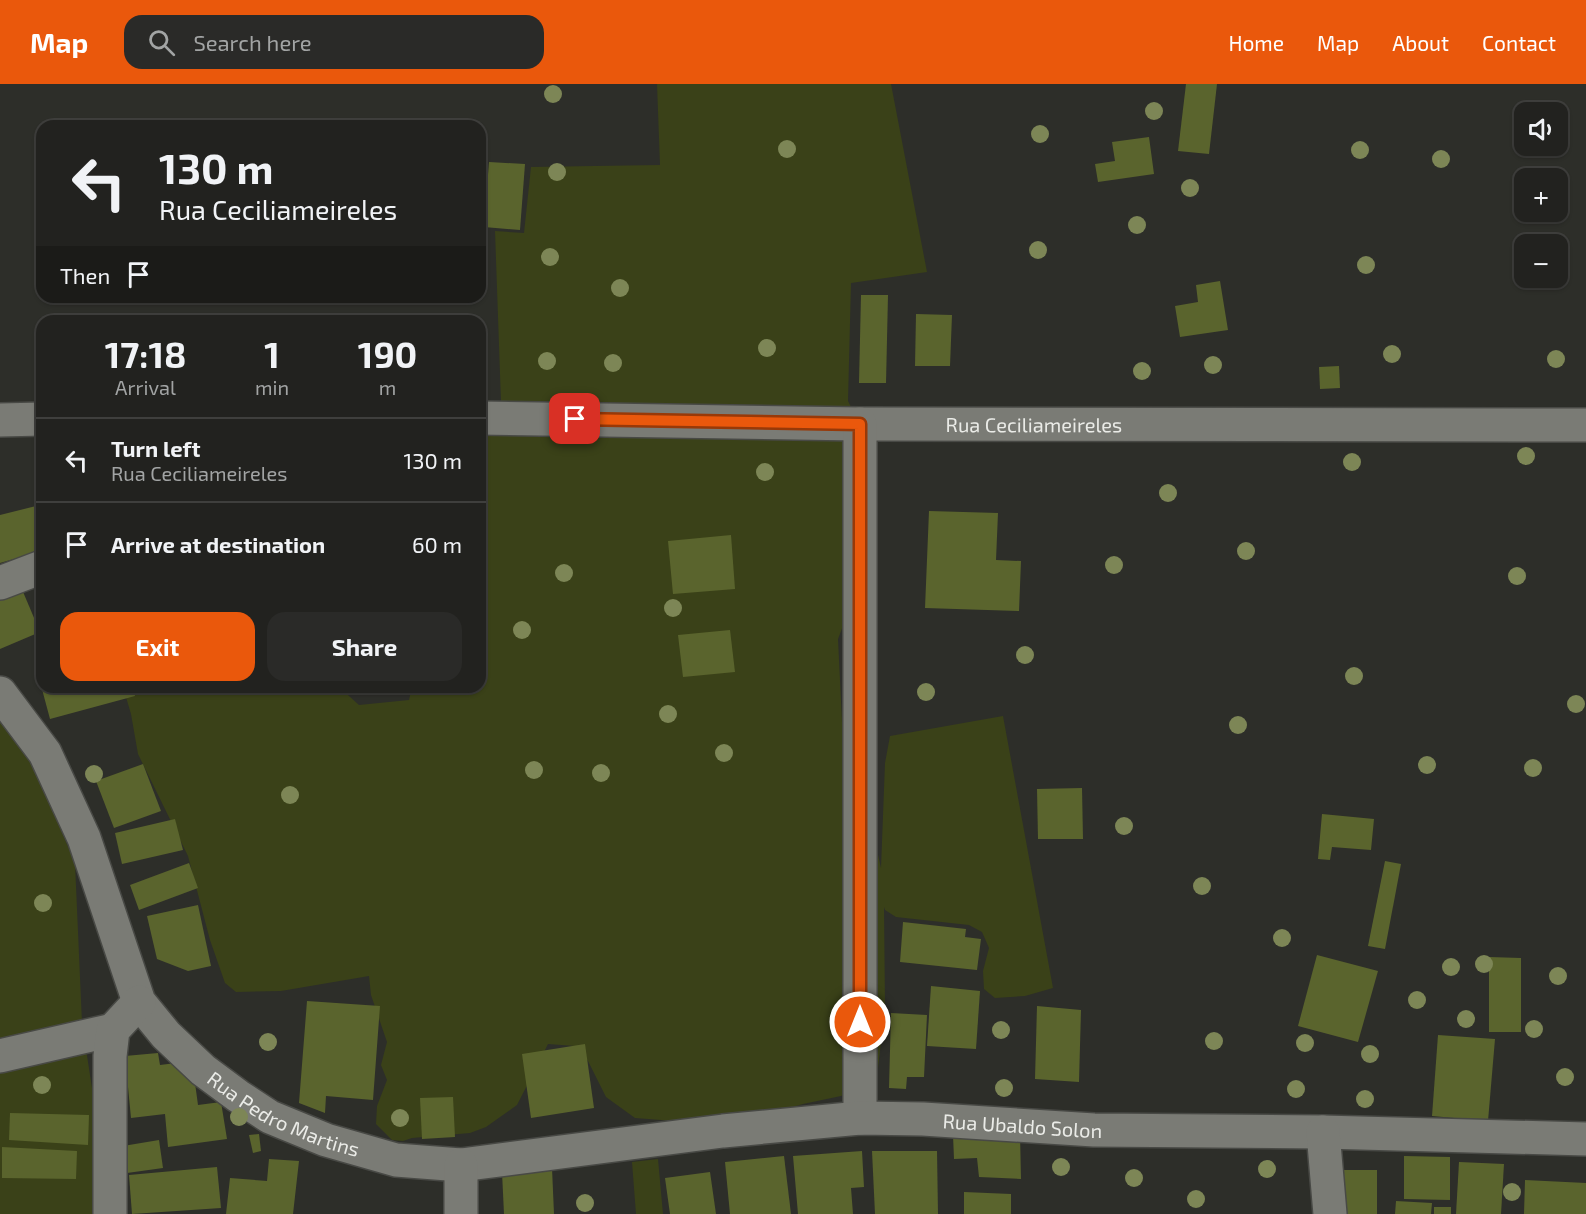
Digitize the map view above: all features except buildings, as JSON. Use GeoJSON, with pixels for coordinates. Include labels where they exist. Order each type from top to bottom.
{"type":"FeatureCollection","features":[{"type":"Feature","properties":{"kind":"street","name":"Rua Ceciliameireles"},"geometry":{"type":"LineString","coordinates":[[486,418],[860,424],[1586,425]]}},
{"type":"Feature","properties":{"kind":"street"},"geometry":{"type":"LineString","coordinates":[[0,420],[36,419]]}},
{"type":"Feature","properties":{"kind":"street"},"geometry":{"type":"LineString","coordinates":[[860,424],[860,1118]]}},
{"type":"Feature","properties":{"kind":"street"},"geometry":{"type":"LineString","coordinates":[[0,583],[36,569]]}},
{"type":"Feature","properties":{"kind":"street","name":"Rua Pedro Martins"},"geometry":{"type":"LineString","coordinates":[[0,693],[45,753],[84,838],[139,1002],[166,1035],[203,1070],[270,1117],[326,1140],[396,1160],[461,1165]]}},
{"type":"Feature","properties":{"kind":"street"},"geometry":{"type":"LineString","coordinates":[[0,1056],[113,1029],[139,1002]]}},
{"type":"Feature","properties":{"kind":"street"},"geometry":{"type":"LineString","coordinates":[[110,1214],[110,1056],[113,1029]]}},
{"type":"Feature","properties":{"kind":"street","name":"Rua Ubaldo Solon"},"geometry":{"type":"LineString","coordinates":[[461,1165],[723,1131],[860,1118],[922,1119],[1094,1130],[1323,1132],[1586,1139]]}},
{"type":"Feature","properties":{"kind":"street"},"geometry":{"type":"LineString","coordinates":[[1323,1132],[1330,1214]]}},
{"type":"Feature","properties":{"kind":"street"},"geometry":{"type":"LineString","coordinates":[[461,1165],[461,1214]]}},
{"type":"Feature","properties":{"kind":"green space"},"geometry":{"type":"Polygon","coordinates":[[[657,84],[891,84],[927,272],[851,283],[848,401],[874,453],[876,539],[838,639],[844,763],[874,837],[881,868],[885,763],[890,736],[1003,716],[1053,988],[1025,996],[995,998],[984,989],[983,971],[989,948],[982,932],[969,925],[896,917],[884,907],[885,1007],[877,1077],[841,1096],[803,1104],[753,1119],[713,1124],[635,1118],[606,1097],[588,1061],[575,1046],[548,1044],[517,1105],[486,1127],[470,1133],[412,1138],[403,1141],[392,1140],[376,1124],[377,1106],[387,1080],[381,1065],[387,1042],[371,995],[369,976],[281,991],[236,992],[225,983],[210,940],[188,856],[138,754],[125,693],[346,693],[359,705],[409,700],[411,693],[486,693],[486,409],[501,402],[495,231],[524,233],[531,167],[660,165],[657,84]]]}},
{"type":"Feature","properties":{"kind":"green space"},"geometry":{"type":"Polygon","coordinates":[[[0,714],[34,767],[75,863],[82,1023],[92,1088],[94,1214],[0,1214],[0,714]]]}},
{"type":"Feature","properties":{"kind":"green space"},"geometry":{"type":"Polygon","coordinates":[[[658,1159],[663,1214],[636,1214],[632,1162],[658,1159]]]}},
{"type":"Feature","properties":{"kind":"route"},"geometry":{"type":"LineString","coordinates":[[575,419],[860,424],[860,1022]]}}]}
